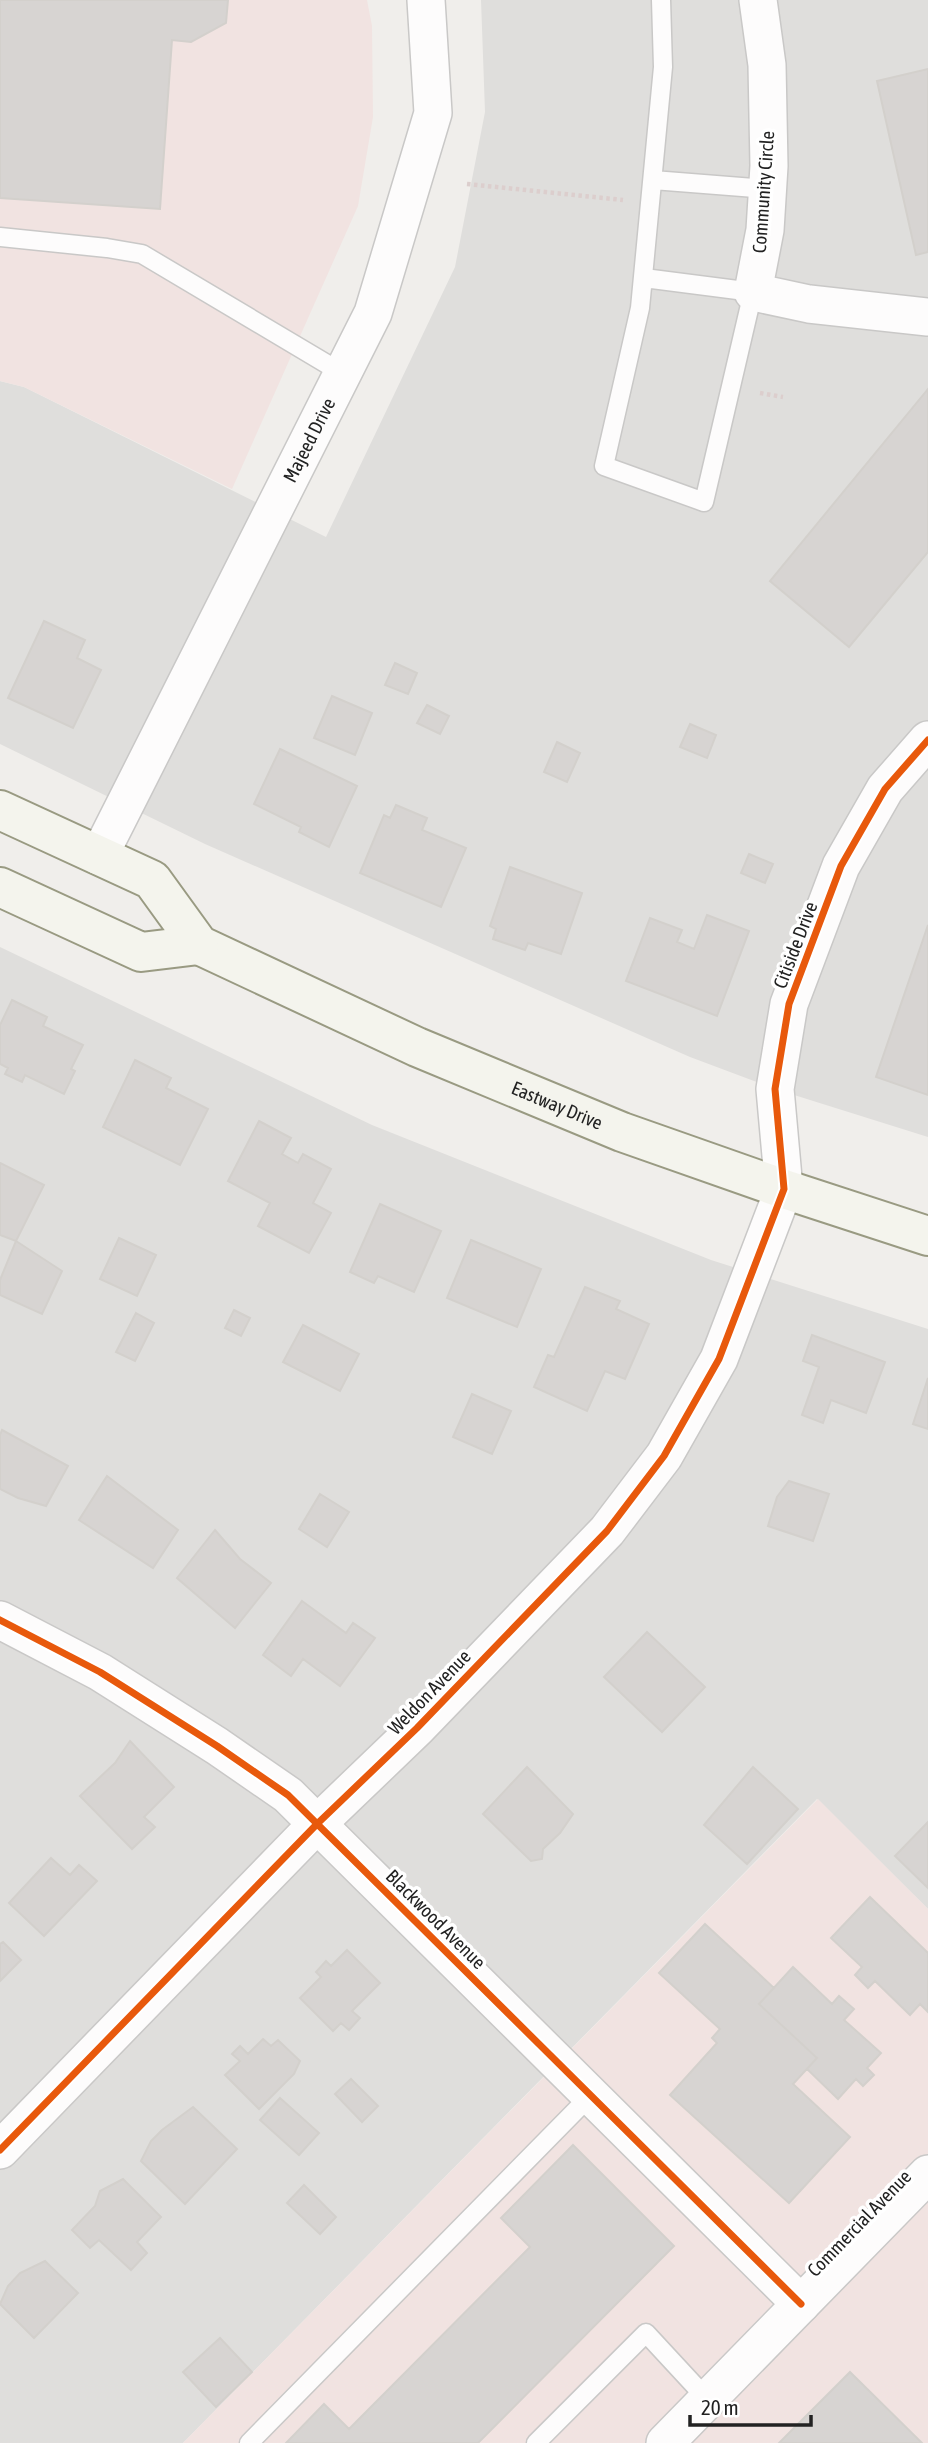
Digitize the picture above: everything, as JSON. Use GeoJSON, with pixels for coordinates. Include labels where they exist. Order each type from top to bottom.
{"type":"FeatureCollection","features":[{"type":"Feature","properties":{"kind":"main road","name":"Eastway Drive"},"geometry":{"type":"LineString","coordinates":[[0,810],[152,880],[199,945],[417,1047],[622,1132],[783,1189],[928,1236]]}},
{"type":"Feature","properties":{"kind":"main road"},"geometry":{"type":"LineString","coordinates":[[0,887],[141,952],[199,945]]}},
{"type":"Feature","properties":{"kind":"street","name":"Majeed Drive"},"geometry":{"type":"LineString","coordinates":[[99,856],[373,313],[433,113],[425,0]]}},
{"type":"Feature","properties":{"kind":"street","name":"Community Circle"},"geometry":{"type":"LineString","coordinates":[[753,292],[765,230],[769,166],[767,65],[758,0]]}},
{"type":"Feature","properties":{"kind":"street"},"geometry":{"type":"LineString","coordinates":[[753,292],[809,304],[928,317]]}},
{"type":"Feature","properties":{"kind":"street","name":"Citiside Drive"},"geometry":{"type":"LineString","coordinates":[[783,1189],[775,1089],[789,1004],[841,866],[885,789],[928,740]]}},
{"type":"Feature","properties":{"kind":"street","name":"Weldon Avenue"},"geometry":{"type":"LineString","coordinates":[[0,2150],[317,1824],[417,1728],[607,1531],[664,1456],[719,1359],[783,1189]]}},
{"type":"Feature","properties":{"kind":"street","name":"Blackwood Avenue"},"geometry":{"type":"LineString","coordinates":[[0,1620],[100,1672],[288,1795],[802,2304]]}},
{"type":"Feature","properties":{"kind":"street","name":"Commercial Avenue"},"geometry":{"type":"LineString","coordinates":[[665,2443],[928,2174]]}},
{"type":"Feature","properties":{"kind":"lane"},"geometry":{"type":"LineString","coordinates":[[643,278],[753,292],[704,502],[604,466],[640,308],[663,67],[661,0]]}},
{"type":"Feature","properties":{"kind":"lane"},"geometry":{"type":"LineString","coordinates":[[653,180],[768,189]]}},
{"type":"Feature","properties":{"kind":"lane"},"geometry":{"type":"LineString","coordinates":[[0,237],[142,254],[342,373]]}},
{"type":"Feature","properties":{"kind":"lane"},"geometry":{"type":"LineString","coordinates":[[249,2443],[591,2095]]}},
{"type":"Feature","properties":{"kind":"lane"},"geometry":{"type":"LineString","coordinates":[[536,2443],[646,2333],[708,2400]]}},
{"type":"Feature","properties":{"kind":"path"},"geometry":{"type":"LineString","coordinates":[[467,184],[634,200]]}},
{"type":"Feature","properties":{"kind":"shaded area"},"geometry":{"type":"Polygon","coordinates":[[[0,0],[367,0],[372,26],[373,117],[358,206],[232,489],[24,387],[0,381],[0,0]]]}},
{"type":"Feature","properties":{"kind":"shaded area"},"geometry":{"type":"Polygon","coordinates":[[[481,0],[928,0],[928,1137],[775,1089],[690,1057],[205,844],[0,744],[0,381],[24,387],[326,537],[455,267],[485,112],[481,0]]]}},
{"type":"Feature","properties":{"kind":"shaded area"},"geometry":{"type":"Polygon","coordinates":[[[0,947],[372,1125],[711,1260],[928,1329],[928,1909],[817,1799],[183,2443],[0,2443],[0,947]]]}},
{"type":"Feature","properties":{"kind":"shaded area"},"geometry":{"type":"Polygon","coordinates":[[[818,1799],[928,1909],[928,2443],[183,2443],[818,1799]]]}},
{"type":"Feature","properties":{"kind":"building"},"geometry":{"type":"Polygon","coordinates":[[[0,0],[228,0],[226,23],[191,42],[172,40],[160,209],[0,198],[0,0]]]}},
{"type":"Feature","properties":{"kind":"building"},"geometry":{"type":"Polygon","coordinates":[[[928,69],[928,252],[916,255],[877,81],[928,69]]]}},
{"type":"Feature","properties":{"kind":"building"},"geometry":{"type":"Polygon","coordinates":[[[928,389],[928,552],[849,647],[770,581],[928,389]]]}},
{"type":"Feature","properties":{"kind":"building"},"geometry":{"type":"Polygon","coordinates":[[[44,621],[85,640],[77,658],[101,670],[73,728],[8,698],[44,621]]]}},
{"type":"Feature","properties":{"kind":"building"},"geometry":{"type":"Polygon","coordinates":[[[395,663],[417,673],[408,694],[385,685],[395,663]]]}},
{"type":"Feature","properties":{"kind":"building"},"geometry":{"type":"Polygon","coordinates":[[[332,696],[372,713],[355,755],[314,738],[332,696]]]}},
{"type":"Feature","properties":{"kind":"building"},"geometry":{"type":"Polygon","coordinates":[[[427,705],[449,716],[440,734],[417,723],[427,705]]]}},
{"type":"Feature","properties":{"kind":"building"},"geometry":{"type":"Polygon","coordinates":[[[690,724],[716,735],[707,758],[680,747],[690,724]]]}},
{"type":"Feature","properties":{"kind":"building"},"geometry":{"type":"Polygon","coordinates":[[[557,742],[580,753],[567,782],[544,772],[557,742]]]}},
{"type":"Feature","properties":{"kind":"building"},"geometry":{"type":"Polygon","coordinates":[[[280,749],[357,786],[329,847],[299,832],[301,827],[254,804],[280,749]]]}},
{"type":"Feature","properties":{"kind":"building"},"geometry":{"type":"Polygon","coordinates":[[[396,805],[427,818],[422,830],[466,848],[441,907],[360,873],[384,815],[390,818],[396,805]]]}},
{"type":"Feature","properties":{"kind":"building"},"geometry":{"type":"Polygon","coordinates":[[[749,854],[773,864],[765,883],[741,873],[749,854]]]}},
{"type":"Feature","properties":{"kind":"building"},"geometry":{"type":"Polygon","coordinates":[[[510,867],[582,893],[561,954],[528,943],[525,950],[493,939],[496,929],[490,926],[510,867]]]}},
{"type":"Feature","properties":{"kind":"building"},"geometry":{"type":"Polygon","coordinates":[[[707,915],[749,931],[717,1016],[626,981],[650,918],[682,930],[677,942],[694,949],[707,915]]]}},
{"type":"Feature","properties":{"kind":"building"},"geometry":{"type":"Polygon","coordinates":[[[928,925],[928,1095],[876,1077],[928,925]]]}},
{"type":"Feature","properties":{"kind":"building"},"geometry":{"type":"Polygon","coordinates":[[[12,1000],[47,1017],[43,1026],[83,1045],[71,1069],[75,1071],[64,1094],[25,1075],[22,1082],[5,1074],[8,1068],[0,1064],[0,1025],[12,1000]]]}},
{"type":"Feature","properties":{"kind":"building"},"geometry":{"type":"Polygon","coordinates":[[[135,1060],[171,1078],[166,1088],[208,1109],[180,1165],[103,1127],[135,1060]]]}},
{"type":"Feature","properties":{"kind":"building"},"geometry":{"type":"Polygon","coordinates":[[[259,1121],[291,1138],[282,1154],[298,1163],[303,1154],[331,1169],[313,1203],[331,1213],[309,1253],[258,1226],[270,1203],[228,1181],[259,1121]]]}},
{"type":"Feature","properties":{"kind":"building"},"geometry":{"type":"Polygon","coordinates":[[[0,1163],[44,1185],[16,1241],[0,1235],[0,1163]]]}},
{"type":"Feature","properties":{"kind":"building"},"geometry":{"type":"Polygon","coordinates":[[[380,1204],[441,1231],[414,1292],[378,1276],[374,1283],[350,1272],[380,1204]]]}},
{"type":"Feature","properties":{"kind":"building"},"geometry":{"type":"Polygon","coordinates":[[[119,1238],[156,1255],[137,1296],[100,1279],[119,1238]]]}},
{"type":"Feature","properties":{"kind":"building"},"geometry":{"type":"Polygon","coordinates":[[[471,1240],[541,1269],[517,1327],[447,1298],[471,1240]]]}},
{"type":"Feature","properties":{"kind":"building"},"geometry":{"type":"Polygon","coordinates":[[[16,1241],[62,1271],[42,1314],[0,1295],[0,1280],[16,1241]]]}},
{"type":"Feature","properties":{"kind":"building"},"geometry":{"type":"Polygon","coordinates":[[[585,1287],[620,1301],[616,1309],[649,1324],[625,1379],[605,1371],[587,1411],[534,1387],[548,1355],[554,1357],[585,1287]]]}},
{"type":"Feature","properties":{"kind":"building"},"geometry":{"type":"Polygon","coordinates":[[[234,1310],[250,1318],[241,1336],[225,1328],[234,1310]]]}},
{"type":"Feature","properties":{"kind":"building"},"geometry":{"type":"Polygon","coordinates":[[[136,1313],[154,1323],[135,1361],[116,1352],[136,1313]]]}},
{"type":"Feature","properties":{"kind":"building"},"geometry":{"type":"Polygon","coordinates":[[[303,1325],[359,1354],[340,1391],[283,1362],[303,1325]]]}},
{"type":"Feature","properties":{"kind":"building"},"geometry":{"type":"Polygon","coordinates":[[[812,1335],[885,1362],[866,1413],[831,1400],[823,1423],[802,1415],[819,1367],[803,1361],[812,1335]]]}},
{"type":"Feature","properties":{"kind":"building"},"geometry":{"type":"Polygon","coordinates":[[[928,1378],[928,1429],[913,1424],[928,1378]]]}},
{"type":"Feature","properties":{"kind":"building"},"geometry":{"type":"Polygon","coordinates":[[[472,1394],[511,1411],[492,1454],[453,1437],[472,1394]]]}},
{"type":"Feature","properties":{"kind":"building"},"geometry":{"type":"Polygon","coordinates":[[[2,1430],[68,1466],[46,1506],[18,1498],[0,1489],[2,1430]]]}},
{"type":"Feature","properties":{"kind":"building"},"geometry":{"type":"Polygon","coordinates":[[[107,1476],[178,1530],[153,1568],[79,1520],[107,1476]]]}},
{"type":"Feature","properties":{"kind":"building"},"geometry":{"type":"Polygon","coordinates":[[[789,1481],[829,1494],[813,1541],[768,1526],[777,1497],[789,1481]]]}},
{"type":"Feature","properties":{"kind":"building"},"geometry":{"type":"Polygon","coordinates":[[[320,1494],[349,1512],[327,1547],[299,1529],[320,1494]]]}},
{"type":"Feature","properties":{"kind":"building"},"geometry":{"type":"Polygon","coordinates":[[[215,1530],[240,1559],[271,1583],[235,1628],[177,1578],[215,1530]]]}},
{"type":"Feature","properties":{"kind":"building"},"geometry":{"type":"Polygon","coordinates":[[[302,1601],[346,1633],[353,1623],[375,1638],[340,1686],[303,1659],[291,1676],[263,1655],[302,1601]]]}},
{"type":"Feature","properties":{"kind":"building"},"geometry":{"type":"Polygon","coordinates":[[[647,1632],[705,1687],[662,1732],[604,1677],[647,1632]]]}},
{"type":"Feature","properties":{"kind":"building"},"geometry":{"type":"Polygon","coordinates":[[[130,1741],[174,1787],[144,1817],[155,1827],[132,1849],[80,1796],[115,1763],[130,1741]]]}},
{"type":"Feature","properties":{"kind":"building"},"geometry":{"type":"Polygon","coordinates":[[[527,1767],[573,1814],[560,1833],[543,1849],[542,1859],[531,1861],[483,1814],[527,1767]]]}},
{"type":"Feature","properties":{"kind":"building"},"geometry":{"type":"Polygon","coordinates":[[[753,1767],[798,1809],[747,1864],[704,1825],[753,1767]]]}},
{"type":"Feature","properties":{"kind":"building"},"geometry":{"type":"Polygon","coordinates":[[[928,1822],[928,1888],[895,1856],[928,1822]]]}},
{"type":"Feature","properties":{"kind":"building"},"geometry":{"type":"Polygon","coordinates":[[[51,1858],[70,1875],[79,1865],[97,1881],[44,1936],[9,1903],[51,1858]]]}},
{"type":"Feature","properties":{"kind":"building"},"geometry":{"type":"Polygon","coordinates":[[[870,1897],[928,1953],[928,2012],[920,2004],[910,2015],[875,1981],[868,1988],[855,1975],[862,1967],[831,1938],[870,1897]]]}},
{"type":"Feature","properties":{"kind":"building"},"geometry":{"type":"Polygon","coordinates":[[[705,1924],[774,1988],[759,2004],[817,2058],[793,2084],[850,2137],[789,2203],[670,2095],[717,2043],[712,2038],[720,2029],[659,1973],[705,1924]]]}},
{"type":"Feature","properties":{"kind":"building"},"geometry":{"type":"Polygon","coordinates":[[[3,1942],[21,1960],[0,1981],[0,1944],[3,1942]]]}},
{"type":"Feature","properties":{"kind":"building"},"geometry":{"type":"Polygon","coordinates":[[[347,1950],[380,1983],[352,2011],[360,2018],[349,2030],[341,2023],[333,2031],[300,1998],[321,1977],[316,1972],[326,1961],[331,1966],[347,1950]]]}},
{"type":"Feature","properties":{"kind":"building"},"geometry":{"type":"Polygon","coordinates":[[[793,1967],[832,2004],[839,1996],[854,2009],[844,2020],[881,2053],[867,2068],[874,2075],[863,2086],[856,2079],[838,2099],[807,2069],[817,2058],[759,2004],[793,1967]]]}},
{"type":"Feature","properties":{"kind":"building"},"geometry":{"type":"Polygon","coordinates":[[[263,2039],[271,2046],[278,2040],[300,2061],[294,2074],[259,2109],[225,2075],[240,2061],[232,2054],[240,2046],[248,2054],[263,2039]]]}},
{"type":"Feature","properties":{"kind":"building"},"geometry":{"type":"Polygon","coordinates":[[[351,2079],[378,2106],[362,2122],[335,2094],[351,2079]]]}},
{"type":"Feature","properties":{"kind":"building"},"geometry":{"type":"Polygon","coordinates":[[[280,2098],[319,2133],[299,2155],[260,2120],[280,2098]]]}},
{"type":"Feature","properties":{"kind":"building"},"geometry":{"type":"Polygon","coordinates":[[[193,2107],[237,2149],[185,2204],[141,2161],[151,2141],[193,2107]]]}},
{"type":"Feature","properties":{"kind":"building"},"geometry":{"type":"Polygon","coordinates":[[[573,2145],[674,2246],[478,2443],[286,2443],[324,2404],[349,2429],[530,2247],[501,2218],[573,2145]]]}},
{"type":"Feature","properties":{"kind":"building"},"geometry":{"type":"Polygon","coordinates":[[[123,2179],[161,2217],[137,2242],[147,2253],[131,2270],[99,2240],[90,2248],[72,2230],[95,2206],[100,2191],[123,2179]]]}},
{"type":"Feature","properties":{"kind":"building"},"geometry":{"type":"Polygon","coordinates":[[[304,2185],[336,2217],[320,2234],[287,2203],[304,2185]]]}},
{"type":"Feature","properties":{"kind":"building"},"geometry":{"type":"Polygon","coordinates":[[[45,2261],[78,2293],[34,2338],[0,2304],[8,2286],[20,2273],[45,2261]]]}},
{"type":"Feature","properties":{"kind":"building"},"geometry":{"type":"Polygon","coordinates":[[[220,2338],[252,2372],[216,2407],[183,2372],[220,2338]]]}},
{"type":"Feature","properties":{"kind":"building"},"geometry":{"type":"Polygon","coordinates":[[[850,2372],[922,2443],[779,2443],[850,2372]]]}},
{"type":"Feature","properties":{"kind":"cycle path"},"geometry":{"type":"LineString","coordinates":[[0,2150],[317,1824],[417,1728],[607,1531],[664,1456],[719,1359],[784,1189],[775,1089],[789,1004],[841,866],[885,789],[928,740]]}},
{"type":"Feature","properties":{"kind":"cycle path"},"geometry":{"type":"LineString","coordinates":[[0,1620],[100,1672],[217,1746],[288,1795],[801,2304]]}}]}
